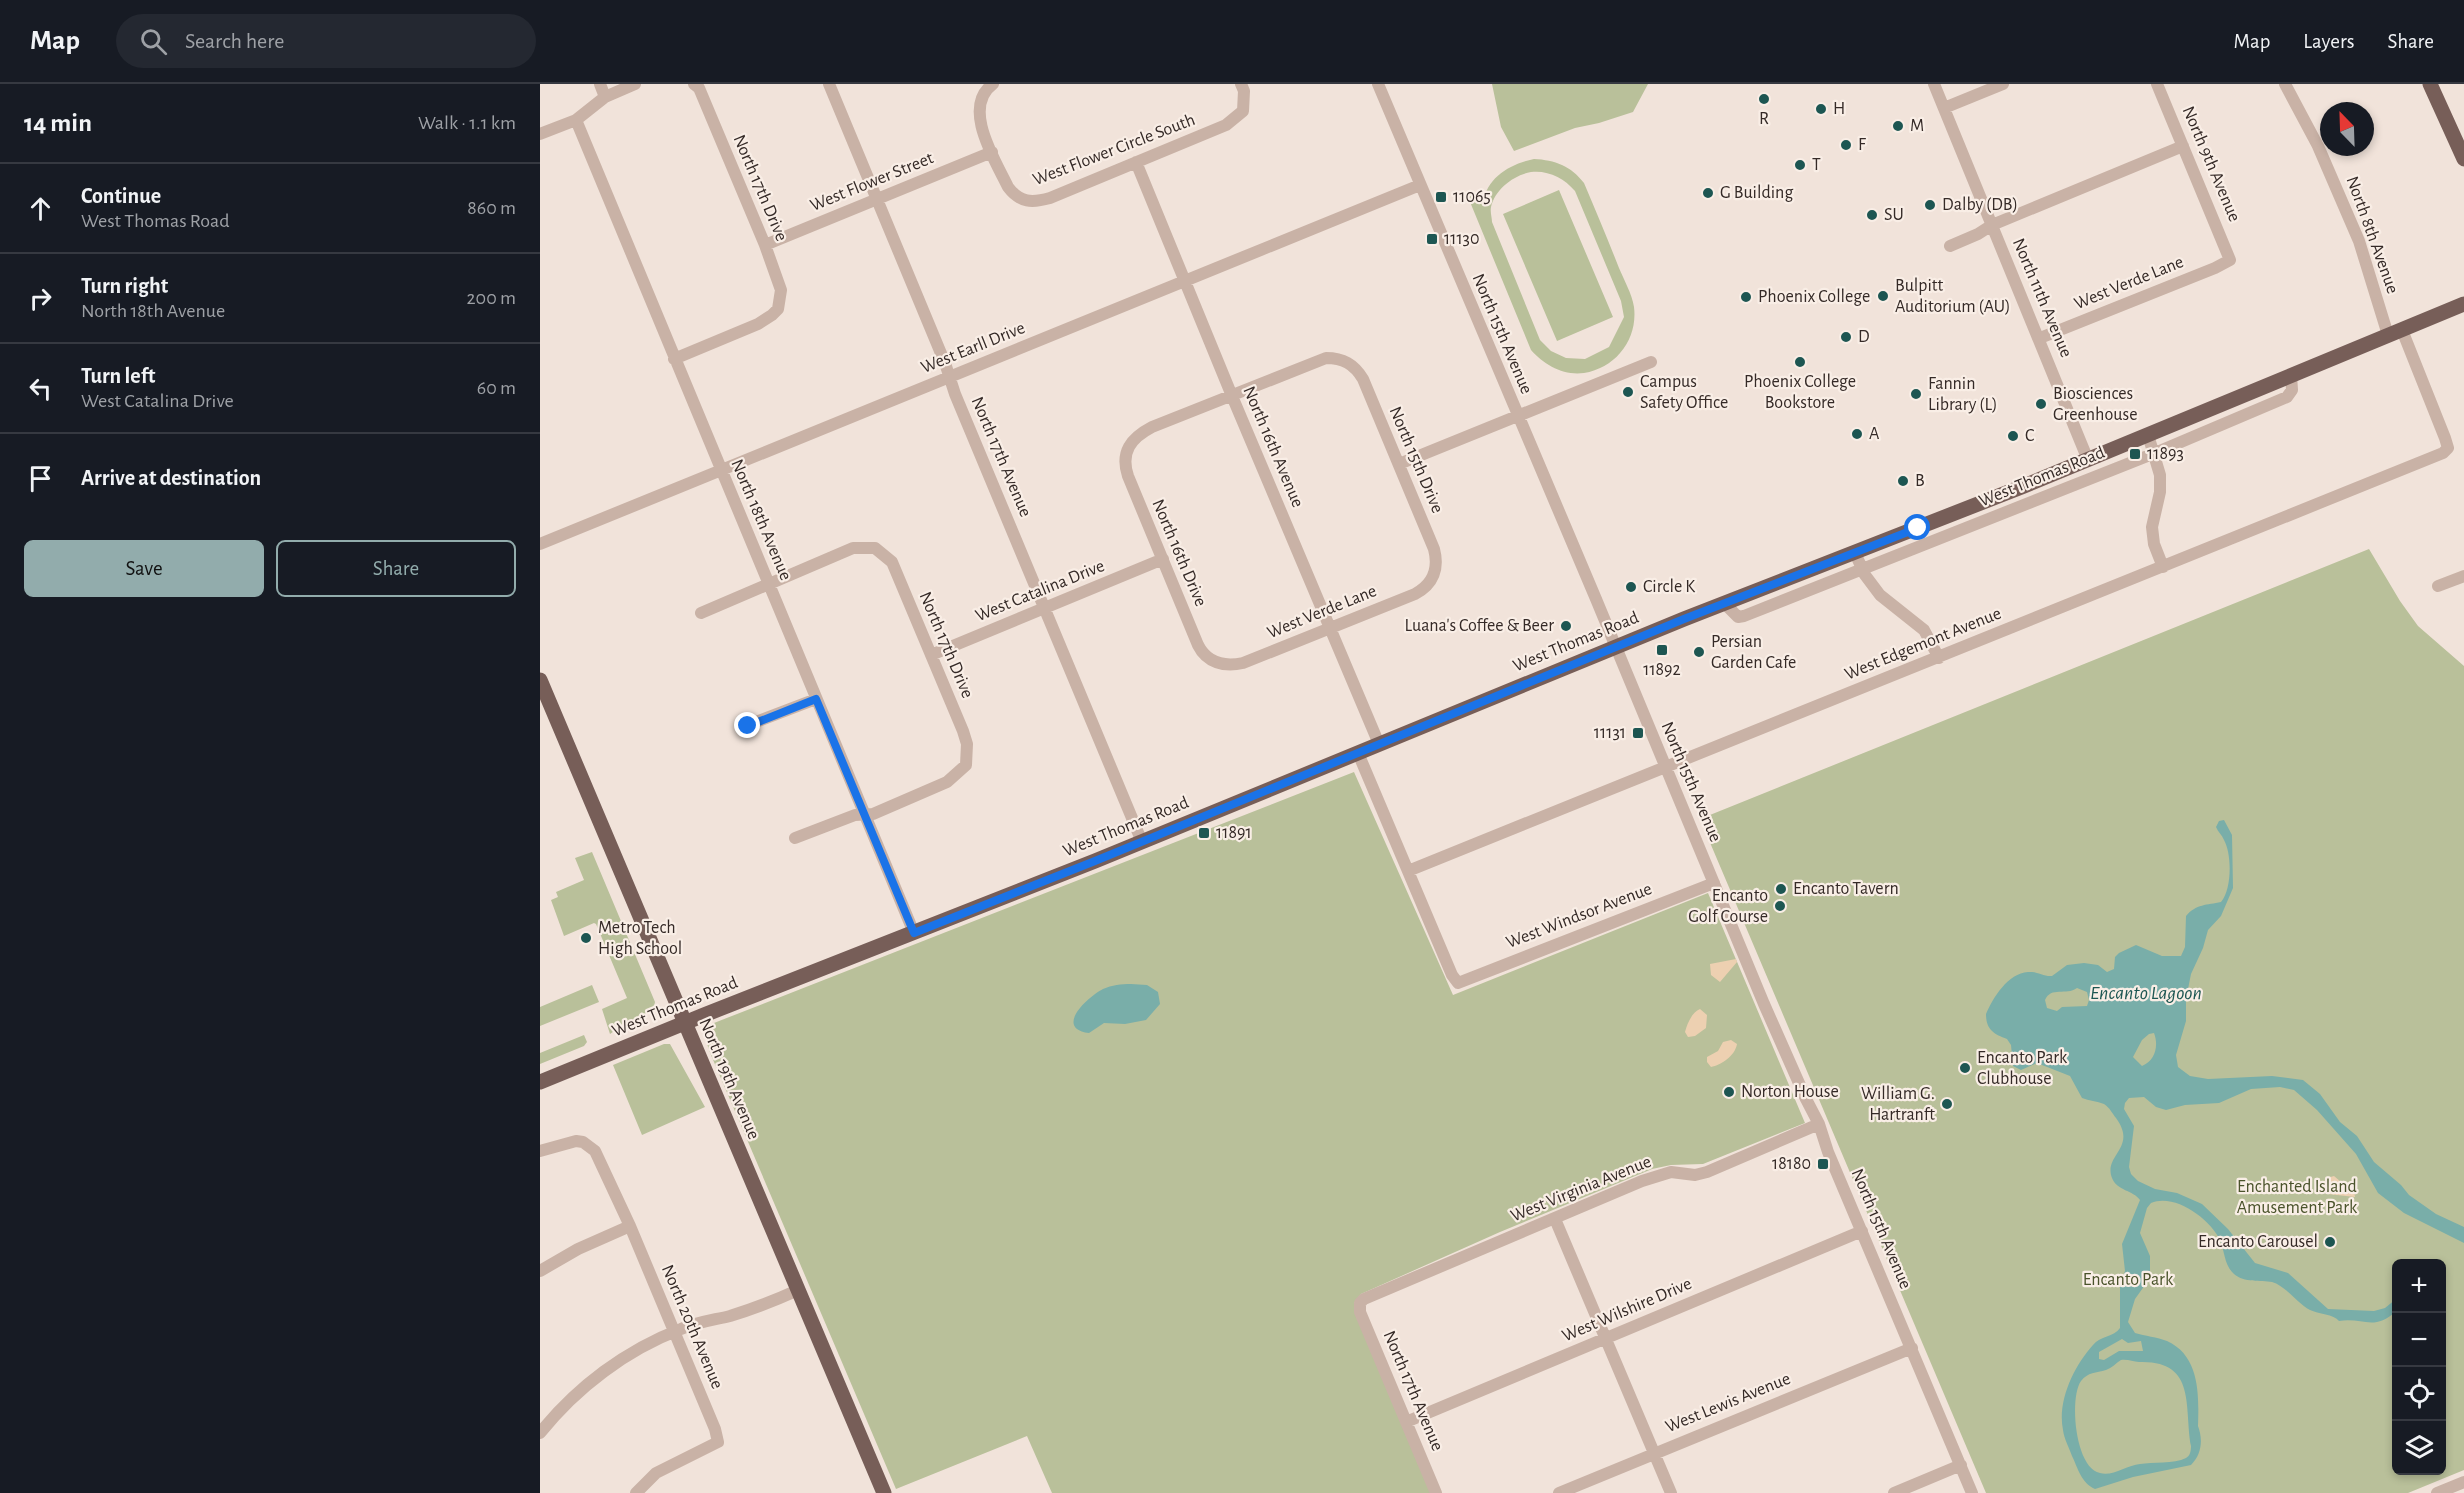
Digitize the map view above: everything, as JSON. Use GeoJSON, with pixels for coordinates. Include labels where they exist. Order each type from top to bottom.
{"type":"FeatureCollection","features":[{"type":"Feature","properties":{"kind":"main road"},"geometry":{"type":"LineString","coordinates":[[2430,84],[2464,159]]}},
{"type":"Feature","properties":{"kind":"main road","name":"West Thomas Road"},"geometry":{"type":"LineString","coordinates":[[540,1082],[1142,842],[1616,647],[1855,554],[2464,304]]}},
{"type":"Feature","properties":{"kind":"main road","name":"North 19th Avenue"},"geometry":{"type":"LineString","coordinates":[[540,680],[884,1493]]}},
{"type":"Feature","properties":{"kind":"street"},"geometry":{"type":"LineString","coordinates":[[600,84],[605,97]]}},
{"type":"Feature","properties":{"kind":"street"},"geometry":{"type":"LineString","coordinates":[[540,134],[576,120],[605,97],[634,84]]}},
{"type":"Feature","properties":{"kind":"street","name":"North 17th Drive"},"geometry":{"type":"LineString","coordinates":[[674,359],[758,324],[778,309],[782,290],[699,88],[694,84]]}},
{"type":"Feature","properties":{"kind":"street","name":"North 17th Avenue"},"geometry":{"type":"LineString","coordinates":[[829,84],[1142,842]]}},
{"type":"Feature","properties":{"kind":"street"},"geometry":{"type":"LineString","coordinates":[[992,152],[978,116],[982,96],[993,84]]}},
{"type":"Feature","properties":{"kind":"street","name":"West Flower Circle South"},"geometry":{"type":"LineString","coordinates":[[992,152],[1013,194],[1027,202],[1050,198],[1226,125],[1243,111],[1245,104],[1241,84]]}},
{"type":"Feature","properties":{"kind":"street","name":"North 15th Avenue"},"geometry":{"type":"LineString","coordinates":[[1378,84],[1664,766],[1796,1077],[1819,1124],[1828,1152],[1972,1493]]}},
{"type":"Feature","properties":{"kind":"street","name":"North 11th Avenue"},"geometry":{"type":"LineString","coordinates":[[1934,84],[2088,459]]}},
{"type":"Feature","properties":{"kind":"street"},"geometry":{"type":"LineString","coordinates":[[1944,108],[2003,84]]}},
{"type":"Feature","properties":{"kind":"street","name":"North 9th Avenue"},"geometry":{"type":"LineString","coordinates":[[2157,84],[2230,260]]}},
{"type":"Feature","properties":{"kind":"street","name":"North 8th Avenue"},"geometry":{"type":"LineString","coordinates":[[2285,84],[2318,147],[2395,332],[2448,448]]}},
{"type":"Feature","properties":{"kind":"street","name":"North 18th Avenue"},"geometry":{"type":"LineString","coordinates":[[576,120],[914,933]]}},
{"type":"Feature","properties":{"kind":"street"},"geometry":{"type":"LineString","coordinates":[[1950,246],[1992,225],[2183,146]]}},
{"type":"Feature","properties":{"kind":"street","name":"West Flower Street"},"geometry":{"type":"LineString","coordinates":[[765,245],[992,152]]}},
{"type":"Feature","properties":{"kind":"street","name":"North 16th Avenue"},"geometry":{"type":"LineString","coordinates":[[1136,162],[1329,628],[1380,744]]}},
{"type":"Feature","properties":{"kind":"street","name":"West Earll Drive"},"geometry":{"type":"LineString","coordinates":[[540,544],[1420,185]]}},
{"type":"Feature","properties":{"kind":"street","name":"West Verde Lane"},"geometry":{"type":"LineString","coordinates":[[2040,338],[2230,260]]}},
{"type":"Feature","properties":{"kind":"street","name":"North 15th Drive"},"geometry":{"type":"LineString","coordinates":[[1232,396],[1318,360],[1334,358],[1345,361],[1355,368],[1363,379],[1434,549],[1436,563],[1431,580]]}},
{"type":"Feature","properties":{"kind":"street"},"geometry":{"type":"LineString","coordinates":[[1399,464],[1651,362]]}},
{"type":"Feature","properties":{"kind":"street","name":"West Thomas Road"},"geometry":{"type":"LineString","coordinates":[[1725,604],[1738,617],[1744,616],[2155,453],[2287,397],[2292,390],[2291,375]]}},
{"type":"Feature","properties":{"kind":"street","name":"North 16th Drive"},"geometry":{"type":"LineString","coordinates":[[1221,664],[1211,660],[1201,651],[1125,467],[1125,460],[1129,445],[1140,433],[1232,396]]}},
{"type":"Feature","properties":{"kind":"street"},"geometry":{"type":"LineString","coordinates":[[2148,435],[2160,475],[2160,492],[2152,527],[2154,544],[2163,567]]}},
{"type":"Feature","properties":{"kind":"street","name":"West Edgemont Avenue"},"geometry":{"type":"LineString","coordinates":[[1408,871],[2163,567],[2443,453],[2448,448]]}},
{"type":"Feature","properties":{"kind":"street","name":"North 17th Drive"},"geometry":{"type":"LineString","coordinates":[[768,585],[853,548],[874,548],[892,562],[931,655],[967,744],[966,765],[947,782],[873,814],[863,814]]}},
{"type":"Feature","properties":{"kind":"street"},"geometry":{"type":"LineString","coordinates":[[1855,554],[1880,595],[1924,630],[1939,657]]}},
{"type":"Feature","properties":{"kind":"street","name":"West Catalina Drive"},"geometry":{"type":"LineString","coordinates":[[931,655],[1163,560]]}},
{"type":"Feature","properties":{"kind":"street"},"geometry":{"type":"LineString","coordinates":[[2438,586],[2464,576]]}},
{"type":"Feature","properties":{"kind":"street","name":"West Verde Lane"},"geometry":{"type":"LineString","coordinates":[[1221,664],[1243,663],[1415,594],[1431,580]]}},
{"type":"Feature","properties":{"kind":"street"},"geometry":{"type":"LineString","coordinates":[[702,613],[768,585]]}},
{"type":"Feature","properties":{"kind":"street"},"geometry":{"type":"LineString","coordinates":[[748,726],[816,699]]}},
{"type":"Feature","properties":{"kind":"street"},"geometry":{"type":"LineString","coordinates":[[1358,753],[1408,871]]}},
{"type":"Feature","properties":{"kind":"street"},"geometry":{"type":"LineString","coordinates":[[795,838],[863,814]]}},
{"type":"Feature","properties":{"kind":"street","name":"West Windsor Avenue"},"geometry":{"type":"LineString","coordinates":[[1408,871],[1452,975],[1458,983],[1714,883]]}},
{"type":"Feature","properties":{"kind":"street","name":"West Virginia Avenue"},"geometry":{"type":"LineString","coordinates":[[1360,1303],[1364,1299],[1659,1175],[1671,1172],[1695,1175],[1707,1172],[1819,1124]]}},
{"type":"Feature","properties":{"kind":"street","name":"North 20th Avenue"},"geometry":{"type":"LineString","coordinates":[[540,1151],[563,1143],[583,1142],[595,1151],[630,1226],[715,1429],[717,1442],[656,1473],[636,1493]]}},
{"type":"Feature","properties":{"kind":"street"},"geometry":{"type":"LineString","coordinates":[[1555,1219],[1671,1493]]}},
{"type":"Feature","properties":{"kind":"street"},"geometry":{"type":"LineString","coordinates":[[540,1271],[578,1249],[630,1226]]}},
{"type":"Feature","properties":{"kind":"street","name":"West Wilshire Drive"},"geometry":{"type":"LineString","coordinates":[[1406,1422],[1862,1231]]}},
{"type":"Feature","properties":{"kind":"street"},"geometry":{"type":"LineString","coordinates":[[540,1433],[577,1393],[601,1373],[638,1350],[674,1332],[749,1310],[798,1290]]}},
{"type":"Feature","properties":{"kind":"street","name":"North 17th Avenue"},"geometry":{"type":"LineString","coordinates":[[1360,1303],[1359,1312],[1436,1493]]}},
{"type":"Feature","properties":{"kind":"street","name":"West Lewis Avenue"},"geometry":{"type":"LineString","coordinates":[[1559,1493],[1912,1348]]}},
{"type":"Feature","properties":{"kind":"street"},"geometry":{"type":"LineString","coordinates":[[1894,1493],[1961,1465]]}},
{"type":"Feature","properties":{"kind":"street"},"geometry":{"type":"LineString","coordinates":[[2436,1493],[2464,1482]]}},
{"type":"Feature","properties":{"kind":"green space"},"geometry":{"type":"Polygon","coordinates":[[[1492,84],[1648,84],[1633,112],[1575,128],[1514,151],[1501,127],[1492,84]]]}},
{"type":"Feature","properties":{"kind":"green space"},"geometry":{"type":"Polygon","coordinates":[[[1534,159],[1549,161],[1568,168],[1584,183],[1632,297],[1634,319],[1628,341],[1615,358],[1596,370],[1584,373],[1562,371],[1548,365],[1531,350],[1468,197],[1478,193],[1483,203],[1489,186],[1501,173],[1516,164],[1534,159]],[[1531,172],[1518,176],[1497,194],[1491,207],[1492,222],[1540,340],[1551,351],[1566,358],[1585,359],[1609,347],[1624,317],[1621,301],[1575,191],[1555,176],[1544,172],[1531,172]]]}},
{"type":"Feature","properties":{"kind":"green space"},"geometry":{"type":"Polygon","coordinates":[[[1559,190],[1613,317],[1557,341],[1503,214],[1559,190]]]}},
{"type":"Feature","properties":{"kind":"green space"},"geometry":{"type":"Polygon","coordinates":[[[2369,549],[2418,626],[2464,666],[2464,1470],[2408,1493],[1986,1493],[1700,819],[2369,549]]]}},
{"type":"Feature","properties":{"kind":"green space","name":"Encanto Golf Course"},"geometry":{"type":"Polygon","coordinates":[[[1354,772],[1453,995],[1708,893],[1805,1123],[1703,1164],[1671,1165],[1652,1169],[1500,1232],[1361,1294],[1354,1303],[1431,1493],[1052,1493],[1027,1436],[896,1489],[711,1055],[706,1034],[710,1026],[1354,772]]]}},
{"type":"Feature","properties":{"kind":"green space"},"geometry":{"type":"Polygon","coordinates":[[[592,852],[655,1002],[653,1011],[621,1026],[610,1034],[602,1009],[627,998],[596,924],[564,936],[551,900],[558,897],[556,892],[584,880],[575,858],[592,852]]]}},
{"type":"Feature","properties":{"kind":"green space"},"geometry":{"type":"Polygon","coordinates":[[[592,985],[599,1002],[540,1026],[540,1007],[592,985]]]}},
{"type":"Feature","properties":{"kind":"green space"},"geometry":{"type":"Polygon","coordinates":[[[584,1035],[587,1042],[584,1046],[540,1064],[540,1053],[584,1035]]]}},
{"type":"Feature","properties":{"kind":"green space"},"geometry":{"type":"Polygon","coordinates":[[[664,1044],[670,1044],[705,1107],[642,1135],[613,1065],[664,1044]]]}},
{"type":"Feature","properties":{"kind":"sand"},"geometry":{"type":"Polygon","coordinates":[[[1736,959],[1737,962],[1720,982],[1711,975],[1710,964],[1736,959]]]}},
{"type":"Feature","properties":{"kind":"sand"},"geometry":{"type":"Polygon","coordinates":[[[1700,1009],[1707,1015],[1706,1028],[1695,1036],[1688,1037],[1685,1032],[1689,1022],[1700,1009]]]}},
{"type":"Feature","properties":{"kind":"sand"},"geometry":{"type":"Polygon","coordinates":[[[1731,1040],[1737,1044],[1734,1052],[1723,1062],[1711,1067],[1707,1062],[1707,1057],[1718,1051],[1723,1042],[1731,1040]]]}},
{"type":"Feature","properties":{"kind":"sand"},"geometry":{"type":"Polygon","coordinates":[[[2334,1176],[2341,1182],[2353,1185],[2355,1197],[2328,1194],[2328,1192],[2318,1190],[2327,1178],[2334,1176]]]}},
{"type":"Feature","properties":{"kind":"water","name":"Encanto Lagoon"},"geometry":{"type":"Polygon","coordinates":[[[2224,820],[2232,835],[2233,888],[2221,916],[2208,930],[2203,948],[2191,974],[2186,999],[2186,1021],[2176,1055],[2178,1067],[2190,1076],[2208,1079],[2272,1076],[2303,1080],[2320,1094],[2340,1122],[2357,1136],[2374,1162],[2409,1195],[2436,1214],[2464,1227],[2464,1243],[2404,1213],[2378,1193],[2356,1154],[2317,1110],[2294,1090],[2280,1087],[2251,1089],[2219,1103],[2185,1105],[2166,1110],[2156,1107],[2144,1097],[2129,1098],[2124,1109],[2134,1126],[2129,1167],[2131,1174],[2138,1181],[2155,1189],[2177,1193],[2202,1204],[2228,1229],[2255,1263],[2288,1273],[2328,1309],[2374,1311],[2385,1308],[2392,1302],[2392,1314],[2375,1322],[2339,1321],[2310,1310],[2277,1284],[2238,1277],[2228,1267],[2220,1240],[2200,1216],[2181,1205],[2170,1202],[2151,1203],[2147,1208],[2140,1233],[2150,1256],[2150,1278],[2135,1299],[2128,1322],[2135,1333],[2159,1338],[2178,1348],[2192,1366],[2197,1389],[2200,1446],[2195,1461],[2191,1465],[2133,1477],[2095,1489],[2083,1479],[2064,1437],[2062,1407],[2074,1373],[2086,1353],[2096,1342],[2120,1328],[2120,1285],[2125,1271],[2122,1244],[2140,1200],[2117,1186],[2112,1178],[2110,1170],[2123,1137],[2122,1128],[2109,1109],[2104,1104],[2082,1098],[2070,1076],[2037,1063],[2021,1070],[2013,1066],[2011,1045],[2007,1039],[1989,1028],[1986,1014],[2002,987],[2021,973],[2031,972],[2052,976],[2067,965],[2084,963],[2098,965],[2107,972],[2114,969],[2115,957],[2119,953],[2136,945],[2162,956],[2181,956],[2185,947],[2186,916],[2198,907],[2221,902],[2227,889],[2230,872],[2227,846],[2216,827],[2219,821],[2224,820]],[[2077,988],[2051,993],[2045,1000],[2047,1008],[2057,1011],[2062,1007],[2087,1006],[2089,1000],[2087,992],[2077,988]],[[2154,1033],[2142,1040],[2133,1057],[2142,1066],[2150,1061],[2155,1052],[2154,1033]],[[2122,1339],[2099,1352],[2099,1359],[2104,1360],[2119,1351],[2143,1351],[2141,1341],[2128,1343],[2122,1339]],[[2121,1360],[2108,1369],[2086,1376],[2077,1390],[2075,1416],[2080,1446],[2085,1459],[2092,1468],[2105,1474],[2135,1465],[2175,1461],[2187,1457],[2191,1446],[2187,1402],[2179,1377],[2171,1369],[2158,1363],[2121,1360]]]}},
{"type":"Feature","properties":{"kind":"water"},"geometry":{"type":"Polygon","coordinates":[[[1131,984],[1147,985],[1158,992],[1160,1004],[1146,1020],[1125,1024],[1104,1023],[1089,1033],[1079,1030],[1074,1025],[1077,1012],[1090,998],[1103,989],[1131,984]]]}},
{"type":"Feature","properties":{"kind":"place","name":"R"},"geometry":{"type":"Point","coordinates":[1764,99]}},
{"type":"Feature","properties":{"kind":"place","name":"H"},"geometry":{"type":"Point","coordinates":[1821,109]}},
{"type":"Feature","properties":{"kind":"place","name":"M"},"geometry":{"type":"Point","coordinates":[1898,126]}},
{"type":"Feature","properties":{"kind":"place","name":"F"},"geometry":{"type":"Point","coordinates":[1846,145]}},
{"type":"Feature","properties":{"kind":"place","name":"T"},"geometry":{"type":"Point","coordinates":[1800,165]}},
{"type":"Feature","properties":{"kind":"place","name":"G Building"},"geometry":{"type":"Point","coordinates":[1708,193]}},
{"type":"Feature","properties":{"kind":"place","name":"11065"},"geometry":{"type":"Point","coordinates":[1441,197]}},
{"type":"Feature","properties":{"kind":"place","name":"Dalby (DB)"},"geometry":{"type":"Point","coordinates":[1930,205]}},
{"type":"Feature","properties":{"kind":"place","name":"SU"},"geometry":{"type":"Point","coordinates":[1872,215]}},
{"type":"Feature","properties":{"kind":"place","name":"11130"},"geometry":{"type":"Point","coordinates":[1432,239]}},
{"type":"Feature","properties":{"kind":"place","name":"Bulpitt Auditorium (AU)"},"geometry":{"type":"Point","coordinates":[1883,296]}},
{"type":"Feature","properties":{"kind":"place","name":"Phoenix College"},"geometry":{"type":"Point","coordinates":[1746,297]}},
{"type":"Feature","properties":{"kind":"place","name":"D"},"geometry":{"type":"Point","coordinates":[1846,337]}},
{"type":"Feature","properties":{"kind":"place","name":"Phoenix College Bookstore"},"geometry":{"type":"Point","coordinates":[1800,362]}},
{"type":"Feature","properties":{"kind":"place","name":"Campus Safety Office"},"geometry":{"type":"Point","coordinates":[1628,392]}},
{"type":"Feature","properties":{"kind":"place","name":"Fannin Library (L)"},"geometry":{"type":"Point","coordinates":[1916,394]}},
{"type":"Feature","properties":{"kind":"place","name":"Biosciences Greenhouse"},"geometry":{"type":"Point","coordinates":[2041,404]}},
{"type":"Feature","properties":{"kind":"place","name":"A"},"geometry":{"type":"Point","coordinates":[1857,434]}},
{"type":"Feature","properties":{"kind":"place","name":"C"},"geometry":{"type":"Point","coordinates":[2013,436]}},
{"type":"Feature","properties":{"kind":"place","name":"11893"},"geometry":{"type":"Point","coordinates":[2135,454]}},
{"type":"Feature","properties":{"kind":"place","name":"B"},"geometry":{"type":"Point","coordinates":[1903,481]}},
{"type":"Feature","properties":{"kind":"place","name":"Circle K"},"geometry":{"type":"Point","coordinates":[1631,587]}},
{"type":"Feature","properties":{"kind":"place","name":"Luana's Coffee & Beer"},"geometry":{"type":"Point","coordinates":[1566,626]}},
{"type":"Feature","properties":{"kind":"place","name":"11892"},"geometry":{"type":"Point","coordinates":[1662,650]}},
{"type":"Feature","properties":{"kind":"place","name":"Persian Garden Cafe"},"geometry":{"type":"Point","coordinates":[1699,652]}},
{"type":"Feature","properties":{"kind":"place","name":"11131"},"geometry":{"type":"Point","coordinates":[1638,733]}},
{"type":"Feature","properties":{"kind":"place","name":"11891"},"geometry":{"type":"Point","coordinates":[1204,833]}},
{"type":"Feature","properties":{"kind":"place","name":"Encanto Tavern"},"geometry":{"type":"Point","coordinates":[1781,889]}},
{"type":"Feature","properties":{"kind":"place","name":"Encanto Golf Course"},"geometry":{"type":"Point","coordinates":[1780,906]}},
{"type":"Feature","properties":{"kind":"place","name":"Metro Tech High School"},"geometry":{"type":"Point","coordinates":[586,938]}},
{"type":"Feature","properties":{"kind":"place","name":"Encanto Park Clubhouse"},"geometry":{"type":"Point","coordinates":[1965,1068]}},
{"type":"Feature","properties":{"kind":"place","name":"Norton House"},"geometry":{"type":"Point","coordinates":[1729,1092]}},
{"type":"Feature","properties":{"kind":"place","name":"William G. Hartranft"},"geometry":{"type":"Point","coordinates":[1947,1104]}},
{"type":"Feature","properties":{"kind":"place","name":"18180"},"geometry":{"type":"Point","coordinates":[1823,1164]}},
{"type":"Feature","properties":{"kind":"place","name":"Encanto Carousel"},"geometry":{"type":"Point","coordinates":[2330,1242]}},
{"type":"Feature","properties":{"kind":"route"},"geometry":{"type":"LineString","coordinates":[[748,726],[816,699],[914,933],[1684,619],[1918,528]]}},
{"type":"Feature","properties":{"kind":"park label","name":"Enchanted Island Amusement Park"},"geometry":{"type":"Point","coordinates":[2297,1197]}},
{"type":"Feature","properties":{"kind":"park label","name":"Encanto Park"},"geometry":{"type":"Point","coordinates":[2128,1280]}}]}
